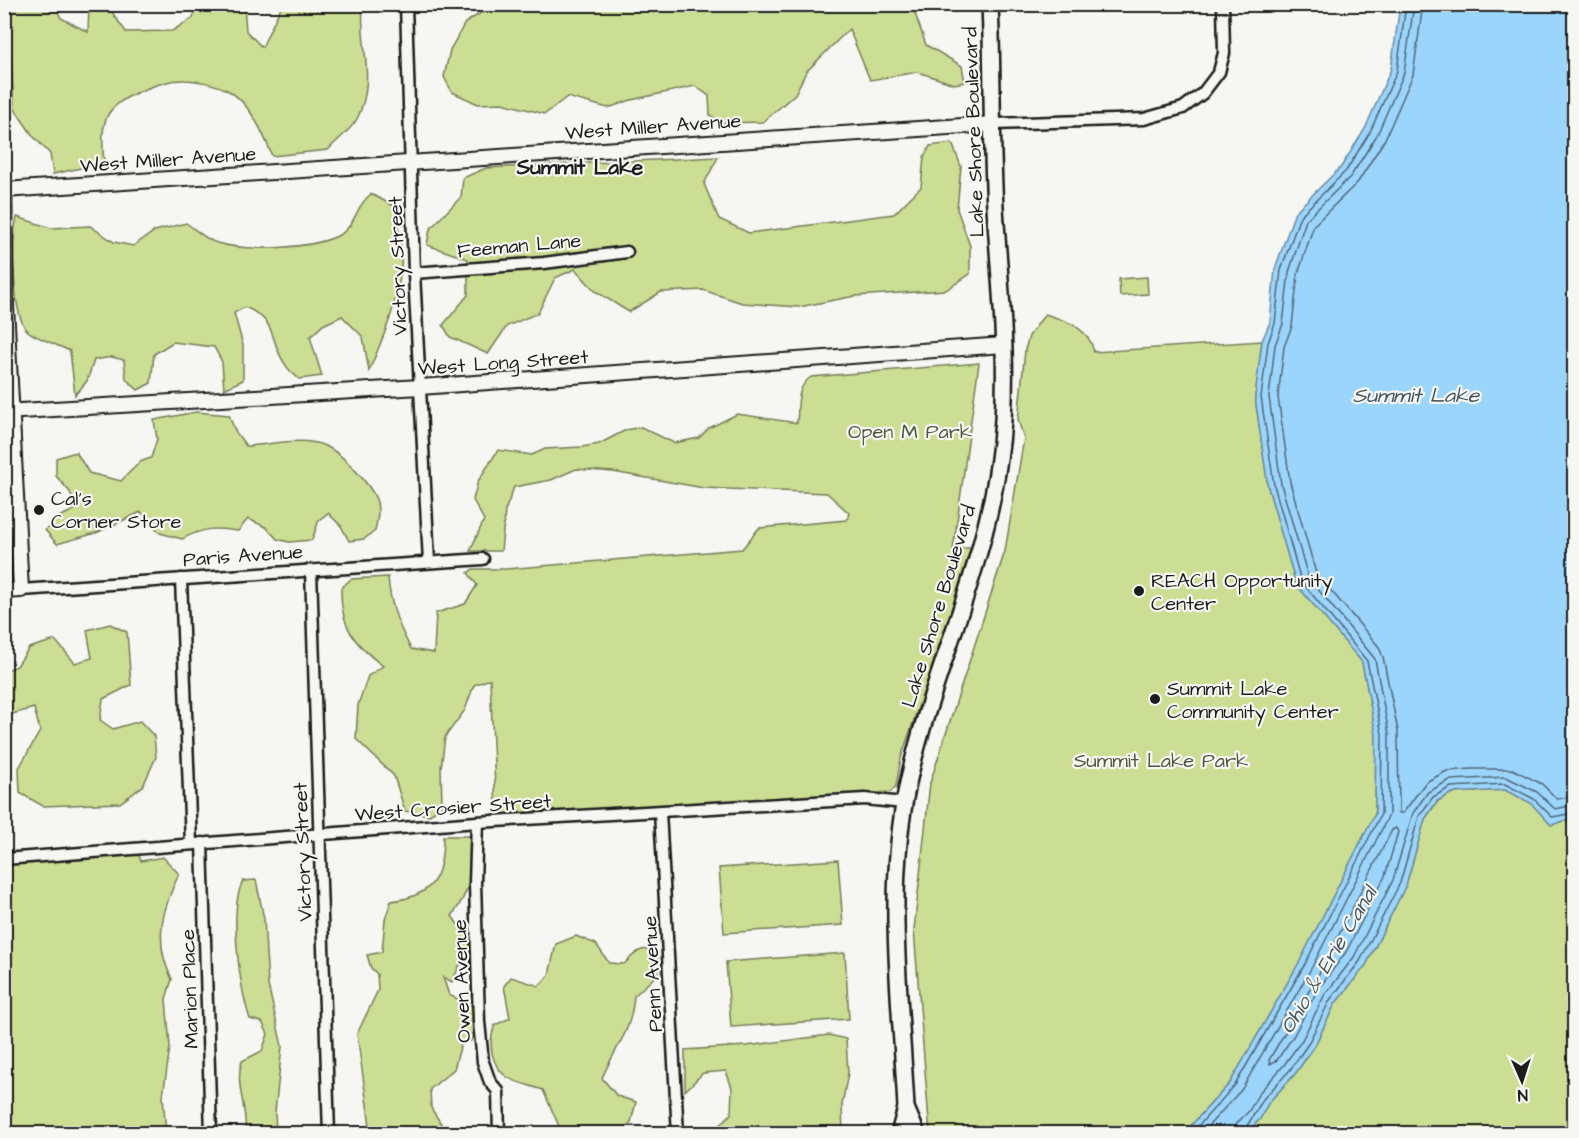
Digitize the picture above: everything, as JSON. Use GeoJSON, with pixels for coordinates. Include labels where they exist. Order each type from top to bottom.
{"type":"FeatureCollection","features":[{"type":"Feature","properties":{"kind":"main road","name":"Lake Shore Boulevard"},"geometry":{"type":"LineString","coordinates":[[917,1134],[906,1108],[895,895],[904,803],[919,740],[970,587],[987,527],[1004,423],[1004,345],[995,205],[990,4]]}},
{"type":"Feature","properties":{"kind":"main road","name":"Lake Shore Boulevard"},"geometry":{"type":"LineString","coordinates":[[898,1134],[906,1108]]}},
{"type":"Feature","properties":{"kind":"street","name":"Victory Street"},"geometry":{"type":"LineString","coordinates":[[406,4],[414,273],[429,562]]}},
{"type":"Feature","properties":{"kind":"street","name":"West Miller Avenue"},"geometry":{"type":"LineString","coordinates":[[4,189],[993,124],[1144,119],[1183,108],[1203,93],[1219,72],[1224,53],[1223,4]]}},
{"type":"Feature","properties":{"kind":"street"},"geometry":{"type":"LineString","coordinates":[[4,189],[8,412],[21,590]]}},
{"type":"Feature","properties":{"kind":"street","name":"Feeman Lane"},"geometry":{"type":"LineString","coordinates":[[414,273],[544,263],[627,252]]}},
{"type":"Feature","properties":{"kind":"street","name":"West Long Street"},"geometry":{"type":"LineString","coordinates":[[8,412],[420,387],[1004,345]]}},
{"type":"Feature","properties":{"kind":"street","name":"Paris Avenue"},"geometry":{"type":"LineString","coordinates":[[4,591],[483,559]]}},
{"type":"Feature","properties":{"kind":"street","name":"Victory Street"},"geometry":{"type":"LineString","coordinates":[[311,570],[329,1134]]}},
{"type":"Feature","properties":{"kind":"street","name":"Marion Place"},"geometry":{"type":"LineString","coordinates":[[182,579],[211,1134]]}},
{"type":"Feature","properties":{"kind":"street","name":"West Crosier Street"},"geometry":{"type":"LineString","coordinates":[[4,859],[477,822],[865,799],[904,803]]}},
{"type":"Feature","properties":{"kind":"street","name":"Penn Avenue"},"geometry":{"type":"LineString","coordinates":[[660,812],[678,1134]]}},
{"type":"Feature","properties":{"kind":"street","name":"Owen Avenue"},"geometry":{"type":"LineString","coordinates":[[477,822],[475,883],[479,1022],[483,1062],[490,1082],[498,1091],[499,1134]]}},
{"type":"Feature","properties":{"kind":"green space"},"geometry":{"type":"Polygon","coordinates":[[[8,5],[55,5],[61,18],[88,32],[89,5],[107,5],[126,32],[172,31],[193,18],[197,5],[244,5],[246,31],[262,47],[282,5],[312,5],[317,10],[324,5],[363,5],[362,20],[367,76],[363,104],[357,119],[348,131],[328,150],[272,156],[255,118],[234,94],[221,87],[200,82],[176,80],[166,82],[133,95],[109,113],[103,131],[104,163],[53,174],[50,154],[33,136],[14,108],[8,5]]]}},
{"type":"Feature","properties":{"kind":"green space"},"geometry":{"type":"Polygon","coordinates":[[[493,5],[912,5],[926,45],[962,66],[965,82],[954,84],[918,72],[870,80],[849,29],[806,72],[795,94],[763,122],[722,123],[710,115],[709,96],[695,86],[631,100],[608,108],[567,97],[545,114],[502,103],[478,104],[452,92],[444,77],[450,50],[465,23],[493,5]]]}},
{"type":"Feature","properties":{"kind":"green space"},"geometry":{"type":"Polygon","coordinates":[[[952,143],[961,166],[957,209],[970,246],[970,274],[946,290],[855,296],[799,307],[742,303],[703,290],[661,292],[629,312],[595,291],[575,269],[555,278],[538,313],[507,326],[488,354],[450,337],[443,325],[468,295],[468,259],[427,245],[430,229],[461,197],[463,178],[486,168],[718,157],[704,184],[719,219],[749,233],[894,214],[921,187],[924,157],[930,146],[952,143]]]}},
{"type":"Feature","properties":{"kind":"green space"},"geometry":{"type":"Polygon","coordinates":[[[371,194],[394,206],[400,237],[401,259],[393,307],[369,371],[363,337],[342,316],[323,325],[310,337],[322,376],[299,379],[280,355],[269,325],[245,307],[234,313],[243,345],[243,380],[224,389],[222,362],[214,347],[173,342],[154,354],[151,383],[138,390],[126,379],[124,360],[112,357],[94,360],[87,381],[75,395],[70,351],[41,339],[28,331],[23,323],[14,277],[17,217],[51,228],[90,226],[114,242],[133,246],[155,231],[186,223],[213,242],[245,248],[280,248],[315,243],[341,234],[371,194]]]}},
{"type":"Feature","properties":{"kind":"green space"},"geometry":{"type":"Polygon","coordinates":[[[1147,277],[1148,294],[1120,296],[1119,279],[1147,277]]]}},
{"type":"Feature","properties":{"kind":"green space","name":"Summit Lake Park"},"geometry":{"type":"Polygon","coordinates":[[[1045,314],[1082,331],[1091,343],[1094,352],[1262,341],[1255,397],[1268,487],[1296,584],[1362,662],[1376,734],[1375,814],[1300,961],[1230,1083],[1184,1133],[930,1134],[914,930],[930,783],[1005,551],[1024,438],[1018,420],[1025,350],[1029,336],[1045,314]]]}},
{"type":"Feature","properties":{"kind":"green space","name":"Open M Park"},"geometry":{"type":"Polygon","coordinates":[[[979,363],[953,550],[973,547],[901,758],[896,786],[891,792],[503,815],[502,807],[496,808],[490,679],[474,685],[465,710],[445,737],[441,768],[442,804],[430,815],[405,811],[394,776],[356,739],[358,705],[368,676],[383,666],[364,650],[346,624],[341,588],[351,579],[388,577],[395,614],[411,649],[434,653],[436,613],[465,604],[477,585],[468,573],[473,569],[506,569],[742,549],[759,528],[847,520],[849,513],[827,493],[704,488],[613,472],[576,469],[551,480],[514,487],[505,511],[501,551],[470,551],[484,520],[473,500],[478,481],[498,450],[532,455],[545,449],[582,447],[599,444],[626,430],[641,427],[674,443],[699,438],[709,428],[737,414],[797,423],[800,392],[802,386],[811,377],[979,363]]]}},
{"type":"Feature","properties":{"kind":"green space"},"geometry":{"type":"Polygon","coordinates":[[[196,412],[229,415],[235,431],[246,446],[307,442],[332,449],[354,469],[373,493],[378,507],[375,531],[364,539],[349,541],[341,526],[328,513],[319,520],[312,540],[289,542],[277,539],[266,527],[248,519],[238,531],[209,529],[182,539],[160,533],[141,512],[96,533],[57,544],[45,530],[59,517],[76,509],[70,492],[56,476],[56,458],[76,452],[89,473],[121,481],[140,462],[151,458],[157,439],[154,420],[196,412]]]}},
{"type":"Feature","properties":{"kind":"green space"},"geometry":{"type":"Polygon","coordinates":[[[110,624],[127,632],[131,685],[103,699],[100,720],[113,729],[140,721],[154,736],[156,757],[143,786],[120,803],[43,806],[20,793],[19,768],[40,731],[34,708],[5,716],[5,671],[17,666],[29,648],[55,640],[75,663],[92,658],[87,630],[110,624]]]}},
{"type":"Feature","properties":{"kind":"green space"},"geometry":{"type":"Polygon","coordinates":[[[1505,790],[1531,803],[1551,825],[1574,818],[1574,1133],[1246,1134],[1260,1119],[1269,1102],[1295,1074],[1314,1047],[1335,1004],[1366,965],[1406,885],[1425,819],[1438,801],[1452,793],[1505,790]]]}},
{"type":"Feature","properties":{"kind":"green space"},"geometry":{"type":"Polygon","coordinates":[[[443,836],[471,836],[470,879],[464,896],[452,916],[459,926],[469,926],[474,933],[471,952],[461,962],[452,982],[443,977],[449,995],[474,1007],[475,1030],[471,1041],[461,1044],[454,1069],[430,1089],[431,1108],[447,1133],[371,1133],[357,1034],[378,990],[377,974],[371,968],[367,955],[382,952],[385,920],[391,901],[417,894],[433,882],[441,863],[443,836]]]}},
{"type":"Feature","properties":{"kind":"green space"},"geometry":{"type":"Polygon","coordinates":[[[138,854],[141,861],[163,857],[179,874],[164,913],[161,939],[166,965],[172,979],[166,999],[170,1047],[163,1096],[166,1133],[5,1134],[5,864],[138,854]]]}},
{"type":"Feature","properties":{"kind":"green space"},"geometry":{"type":"Polygon","coordinates":[[[838,860],[843,925],[724,933],[719,868],[838,860]]]}},
{"type":"Feature","properties":{"kind":"green space"},"geometry":{"type":"Polygon","coordinates":[[[256,880],[264,919],[268,985],[282,1046],[275,1112],[276,1133],[245,1133],[245,1115],[240,1088],[242,1061],[262,1051],[268,1034],[262,1022],[250,1019],[239,970],[237,949],[236,910],[239,894],[243,881],[256,880]]]}},
{"type":"Feature","properties":{"kind":"green space"},"geometry":{"type":"Polygon","coordinates":[[[576,936],[596,944],[609,963],[624,964],[636,953],[644,950],[658,954],[658,974],[634,996],[630,1020],[602,1078],[617,1096],[636,1102],[631,1122],[620,1133],[562,1133],[543,1090],[507,1077],[497,1066],[492,1053],[495,1025],[510,1018],[504,986],[511,977],[539,986],[549,975],[556,944],[576,936]]]}},
{"type":"Feature","properties":{"kind":"green space"},"geometry":{"type":"Polygon","coordinates":[[[845,953],[849,1019],[731,1027],[726,962],[845,953]]]}},
{"type":"Feature","properties":{"kind":"green space"},"geometry":{"type":"Polygon","coordinates":[[[829,1035],[846,1039],[848,1073],[842,1105],[843,1133],[712,1133],[731,1114],[732,1088],[726,1071],[703,1073],[685,1091],[685,1050],[746,1046],[829,1035]]]}},
{"type":"Feature","properties":{"kind":"water","name":"Summit Lake"},"geometry":{"type":"Polygon","coordinates":[[[1400,5],[1574,5],[1574,818],[1551,825],[1531,803],[1505,790],[1452,793],[1437,801],[1425,819],[1406,885],[1366,965],[1335,1004],[1314,1047],[1295,1074],[1269,1102],[1260,1119],[1246,1133],[1184,1133],[1230,1083],[1300,961],[1375,814],[1376,734],[1362,662],[1296,584],[1268,487],[1255,397],[1262,341],[1270,322],[1275,269],[1295,212],[1341,167],[1365,129],[1391,69],[1400,5]]]}},
{"type":"Feature","properties":{"kind":"place","name":"Cal’s Corner Store"},"geometry":{"type":"Point","coordinates":[39,510]}},
{"type":"Feature","properties":{"kind":"place","name":"REACH Opportunity Center"},"geometry":{"type":"Point","coordinates":[1139,591]}},
{"type":"Feature","properties":{"kind":"place","name":"Summit Lake Community Center"},"geometry":{"type":"Point","coordinates":[1155,699]}},
{"type":"Feature","properties":{"kind":"district","name":"Summit Lake"},"geometry":{"type":"Point","coordinates":[580,167]}},
{"type":"Feature","properties":{"kind":"water label","name":"Ohio & Erie Canal"},"geometry":{"type":"Point","coordinates":[1328,960]}}]}
